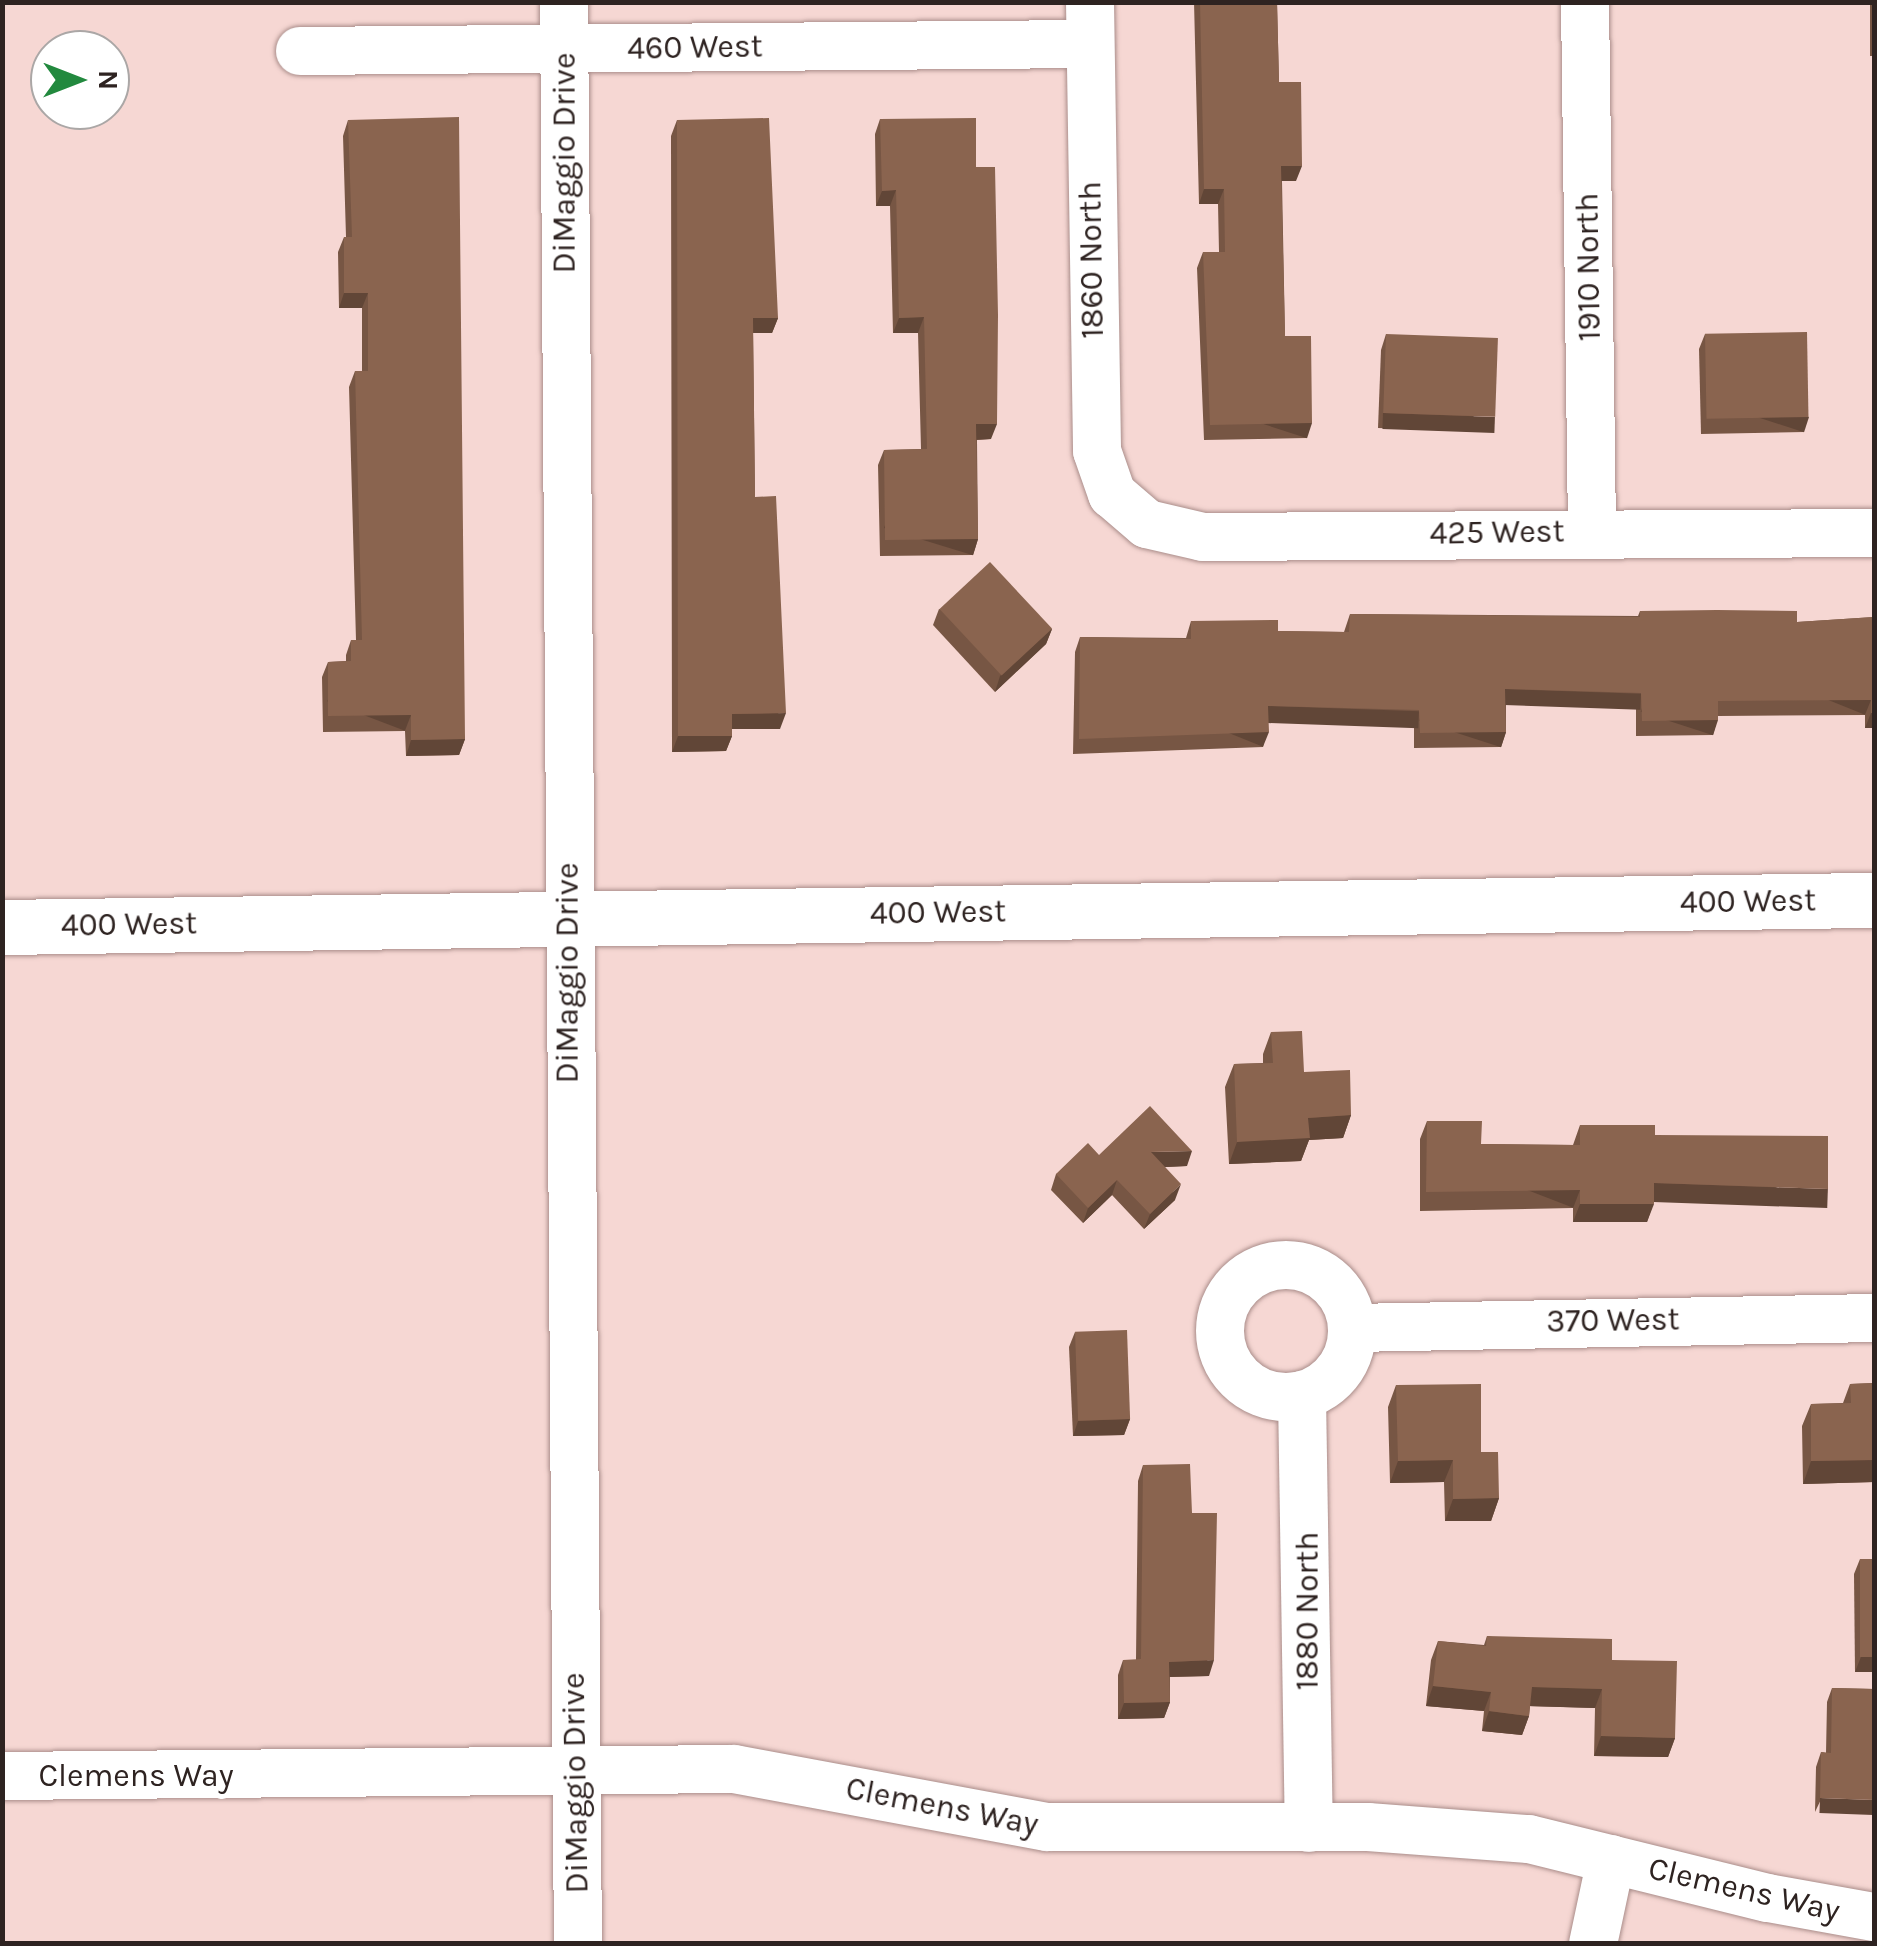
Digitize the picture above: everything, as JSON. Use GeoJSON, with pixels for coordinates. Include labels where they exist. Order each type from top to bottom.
{"type":"FeatureCollection","features":[{"type":"Feature","properties":{"kind":"street","name":"1910 North"},"geometry":{"type":"LineString","coordinates":[[1585,2],[1592,532]]}},
{"type":"Feature","properties":{"kind":"street","name":"460 West"},"geometry":{"type":"LineString","coordinates":[[300,51],[564,26],[1090,23]]}},
{"type":"Feature","properties":{"kind":"street","name":"1860 North"},"geometry":{"type":"LineString","coordinates":[[1090,23],[1094,424],[1102,474],[1127,509]]}},
{"type":"Feature","properties":{"kind":"street","name":"DiMaggio Drive"},"geometry":{"type":"LineString","coordinates":[[564,26],[567,919],[578,1944]]}},
{"type":"Feature","properties":{"kind":"street","name":"425 West"},"geometry":{"type":"LineString","coordinates":[[1127,509],[1146,524],[1203,537],[1592,532],[1874,534]]}},
{"type":"Feature","properties":{"kind":"street","name":"400 West"},"geometry":{"type":"LineString","coordinates":[[2,927],[1874,900]]}},
{"type":"Feature","properties":{"kind":"street"},"geometry":{"type":"LineString","coordinates":[[1279,1264],[1314,1270],[1341,1294],[1353,1328],[1334,1378],[1302,1396],[1266,1395],[1226,1360],[1219,1324],[1232,1290],[1279,1264]]}},
{"type":"Feature","properties":{"kind":"street","name":"370 West"},"geometry":{"type":"LineString","coordinates":[[1353,1328],[1874,1318]]}},
{"type":"Feature","properties":{"kind":"street","name":"1880 North"},"geometry":{"type":"LineString","coordinates":[[1302,1396],[1309,1828]]}},
{"type":"Feature","properties":{"kind":"street","name":"Clemens Way"},"geometry":{"type":"LineString","coordinates":[[2,1776],[576,1774],[656,1766],[734,1769],[1046,1827],[1309,1828],[1528,1839],[1874,1917]]}},
{"type":"Feature","properties":{"kind":"street"},"geometry":{"type":"LineString","coordinates":[[1593,1944],[1612,1859]]}},
{"type":"Feature","properties":{"kind":"building"},"geometry":{"type":"Polygon","coordinates":[[[1200,2],[1277,2],[1279,82],[1301,82],[1302,166],[1281,166],[1285,336],[1311,336],[1312,423],[1210,425],[1203,252],[1225,252],[1224,189],[1204,189],[1200,2]]]}},
{"type":"Feature","properties":{"kind":"building"},"geometry":{"type":"Polygon","coordinates":[[[459,117],[465,739],[411,740],[411,715],[328,716],[328,662],[351,661],[351,640],[362,640],[355,371],[368,371],[368,293],[344,293],[344,237],[352,237],[348,120],[459,117]]]}},
{"type":"Feature","properties":{"kind":"building"},"geometry":{"type":"Polygon","coordinates":[[[769,118],[778,318],[753,318],[755,497],[776,496],[786,713],[732,714],[732,736],[678,736],[677,120],[769,118]]]}},
{"type":"Feature","properties":{"kind":"building"},"geometry":{"type":"Polygon","coordinates":[[[976,118],[976,167],[995,167],[998,315],[997,424],[976,424],[978,539],[885,540],[884,450],[927,449],[924,317],[899,318],[896,190],[882,191],[880,119],[976,118]]]}},
{"type":"Feature","properties":{"kind":"building"},"geometry":{"type":"Polygon","coordinates":[[[1807,332],[1808,417],[1706,419],[1705,334],[1807,332]]]}},
{"type":"Feature","properties":{"kind":"building"},"geometry":{"type":"Polygon","coordinates":[[[1386,334],[1498,338],[1495,417],[1383,413],[1386,334]]]}},
{"type":"Feature","properties":{"kind":"building"},"geometry":{"type":"Polygon","coordinates":[[[990,562],[1052,629],[1002,676],[940,609],[990,562]]]}},
{"type":"Feature","properties":{"kind":"building"},"geometry":{"type":"Polygon","coordinates":[[[1640,611],[1797,611],[1797,622],[1874,617],[1874,713],[1871,700],[1718,701],[1718,720],[1642,721],[1641,693],[1505,689],[1506,732],[1420,733],[1419,710],[1268,706],[1269,732],[1079,739],[1080,637],[1191,639],[1191,621],[1278,620],[1278,631],[1349,632],[1350,614],[1640,617],[1640,611]]]}},
{"type":"Feature","properties":{"kind":"building"},"geometry":{"type":"Polygon","coordinates":[[[1302,1031],[1304,1072],[1350,1070],[1351,1115],[1308,1118],[1310,1138],[1237,1142],[1234,1064],[1273,1063],[1271,1032],[1302,1031]]]}},
{"type":"Feature","properties":{"kind":"building"},"geometry":{"type":"Polygon","coordinates":[[[1150,1106],[1192,1151],[1151,1152],[1181,1184],[1150,1214],[1117,1180],[1088,1208],[1056,1174],[1088,1143],[1099,1155],[1150,1106]]]}},
{"type":"Feature","properties":{"kind":"building"},"geometry":{"type":"Polygon","coordinates":[[[1427,1121],[1482,1121],[1481,1144],[1580,1145],[1580,1125],[1655,1125],[1655,1135],[1828,1136],[1828,1189],[1654,1183],[1654,1204],[1580,1204],[1580,1190],[1426,1192],[1427,1121]]]}},
{"type":"Feature","properties":{"kind":"building"},"geometry":{"type":"Polygon","coordinates":[[[1127,1330],[1130,1419],[1078,1421],[1075,1332],[1127,1330]]]}},
{"type":"Feature","properties":{"kind":"building"},"geometry":{"type":"Polygon","coordinates":[[[1874,1383],[1874,1460],[1811,1461],[1811,1404],[1851,1403],[1850,1384],[1874,1383]]]}},
{"type":"Feature","properties":{"kind":"building"},"geometry":{"type":"Polygon","coordinates":[[[1481,1384],[1481,1452],[1498,1452],[1499,1498],[1453,1499],[1453,1460],[1398,1461],[1396,1385],[1481,1384]]]}},
{"type":"Feature","properties":{"kind":"building"},"geometry":{"type":"Polygon","coordinates":[[[1190,1464],[1192,1513],[1217,1513],[1214,1660],[1169,1662],[1170,1702],[1124,1703],[1123,1660],[1141,1659],[1143,1465],[1190,1464]]]}},
{"type":"Feature","properties":{"kind":"building"},"geometry":{"type":"Polygon","coordinates":[[[1860,1559],[1874,1559],[1874,1657],[1860,1657],[1860,1559]]]}},
{"type":"Feature","properties":{"kind":"building"},"geometry":{"type":"Polygon","coordinates":[[[1487,1636],[1612,1639],[1612,1660],[1677,1661],[1675,1738],[1601,1736],[1602,1689],[1532,1687],[1529,1716],[1489,1711],[1491,1692],[1433,1686],[1438,1641],[1486,1646],[1487,1636]]]}},
{"type":"Feature","properties":{"kind":"building"},"geometry":{"type":"Polygon","coordinates":[[[1832,1688],[1874,1689],[1874,1800],[1820,1798],[1821,1752],[1831,1753],[1832,1688]]]}}]}
